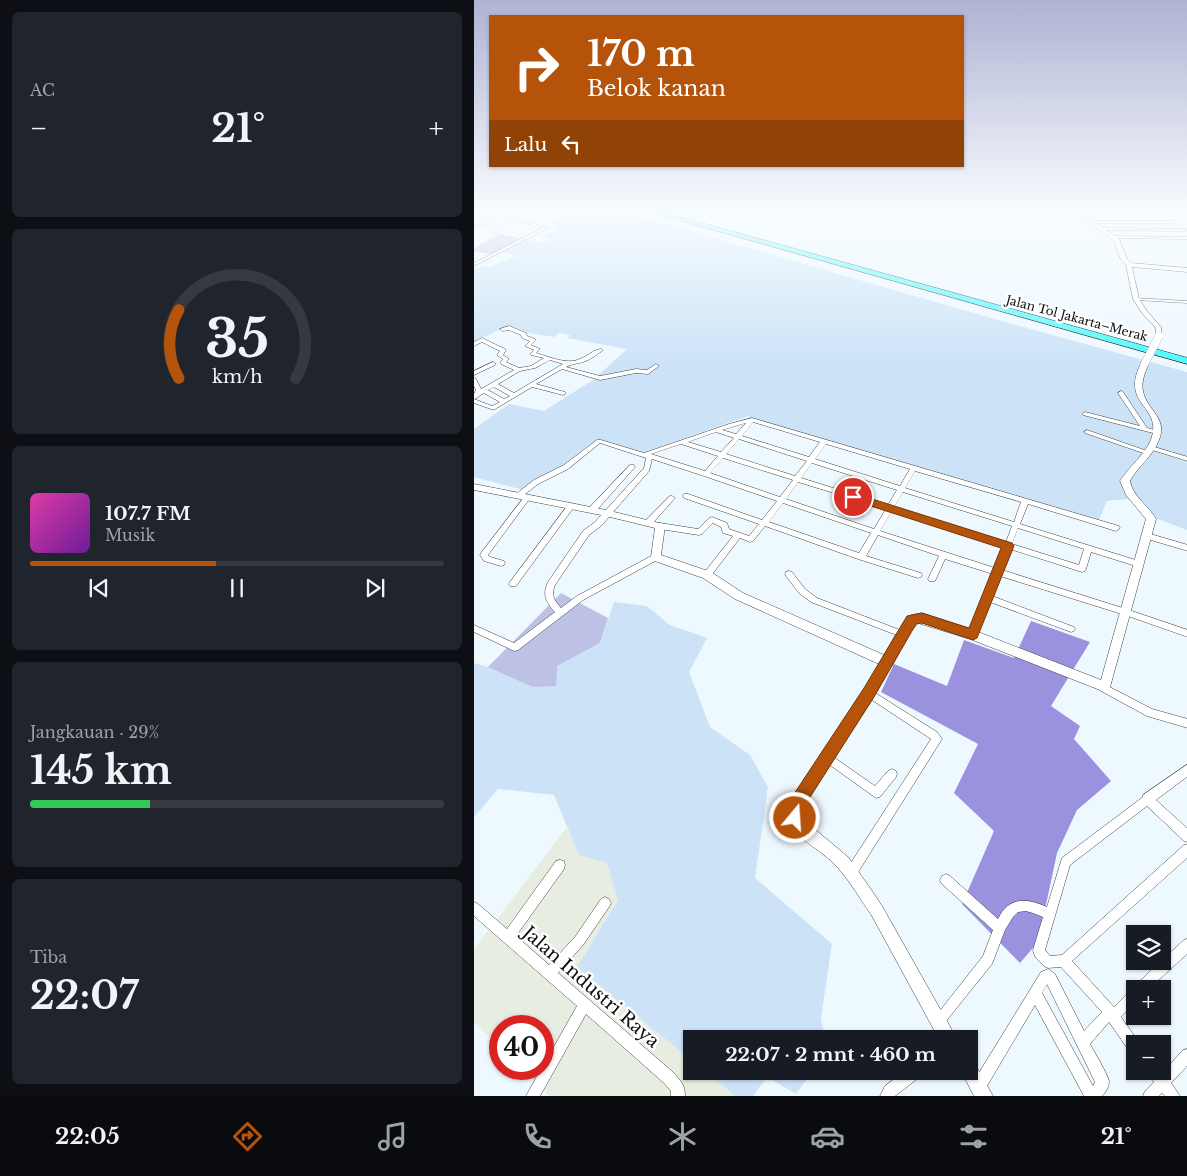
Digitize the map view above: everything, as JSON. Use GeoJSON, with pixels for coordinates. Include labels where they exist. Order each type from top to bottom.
{"type":"FeatureCollection","features":[{"type":"Feature","properties":{"kind":"highway","name":"Jalan Tol Jakarta–Merak"},"geometry":{"type":"LineString","coordinates":[[825,260],[1187,361]]}},
{"type":"Feature","properties":{"kind":"highway","name":"Jalan Tol Jakarta–Merak"},"geometry":{"type":"LineString","coordinates":[[844,260],[1187,354]]}},
{"type":"Feature","properties":{"kind":"street"},"geometry":{"type":"LineString","coordinates":[[474,266],[485,260]]}},
{"type":"Feature","properties":{"kind":"street"},"geometry":{"type":"LineString","coordinates":[[1104,688],[1147,536],[1150,517],[1129,494],[1125,481],[1150,451],[1157,432],[1157,422],[1138,392],[1137,382],[1158,336],[1158,327],[1144,312],[1136,299],[1129,265],[1124,260]]}},
{"type":"Feature","properties":{"kind":"street"},"geometry":{"type":"LineString","coordinates":[[1129,265],[1187,270]]}},
{"type":"Feature","properties":{"kind":"street"},"geometry":{"type":"LineString","coordinates":[[1136,299],[1187,302]]}},
{"type":"Feature","properties":{"kind":"street"},"geometry":{"type":"LineString","coordinates":[[503,329],[524,334],[524,337],[533,341],[528,345],[537,349],[533,354],[549,358],[600,378],[636,371],[648,372],[656,366]]}},
{"type":"Feature","properties":{"kind":"street"},"geometry":{"type":"LineString","coordinates":[[474,344],[482,340],[503,350],[500,355],[506,359],[503,363],[518,370]]}},
{"type":"Feature","properties":{"kind":"street"},"geometry":{"type":"LineString","coordinates":[[477,396],[493,408],[564,365],[582,362],[600,350]]}},
{"type":"Feature","properties":{"kind":"street"},"geometry":{"type":"LineString","coordinates":[[477,396],[493,384],[518,370],[533,367],[549,358]]}},
{"type":"Feature","properties":{"kind":"street"},"geometry":{"type":"LineString","coordinates":[[474,374],[493,364]]}},
{"type":"Feature","properties":{"kind":"street"},"geometry":{"type":"LineString","coordinates":[[474,380],[477,386],[477,396]]}},
{"type":"Feature","properties":{"kind":"street"},"geometry":{"type":"LineString","coordinates":[[493,384],[513,395]]}},
{"type":"Feature","properties":{"kind":"street"},"geometry":{"type":"LineString","coordinates":[[532,384],[563,394]]}},
{"type":"Feature","properties":{"kind":"street"},"geometry":{"type":"LineString","coordinates":[[1121,393],[1145,429]]}},
{"type":"Feature","properties":{"kind":"street"},"geometry":{"type":"LineString","coordinates":[[477,396],[503,401]]}},
{"type":"Feature","properties":{"kind":"street"},"geometry":{"type":"LineString","coordinates":[[1085,414],[1157,432]]}},
{"type":"Feature","properties":{"kind":"street"},"geometry":{"type":"LineString","coordinates":[[706,474],[752,420]]}},
{"type":"Feature","properties":{"kind":"street"},"geometry":{"type":"LineString","coordinates":[[647,455],[716,430],[752,420],[1116,528]]}},
{"type":"Feature","properties":{"kind":"street"},"geometry":{"type":"LineString","coordinates":[[716,430],[1139,564]]}},
{"type":"Feature","properties":{"kind":"street"},"geometry":{"type":"LineString","coordinates":[[1087,432],[1150,451],[1187,459]]}},
{"type":"Feature","properties":{"kind":"street"},"geometry":{"type":"LineString","coordinates":[[501,563],[487,559],[484,555],[522,497],[536,482],[566,467],[599,441],[706,474],[943,555],[1126,612],[1187,634]]}},
{"type":"Feature","properties":{"kind":"street"},"geometry":{"type":"LineString","coordinates":[[681,442],[1082,569],[1088,548]]}},
{"type":"Feature","properties":{"kind":"street"},"geometry":{"type":"LineString","coordinates":[[474,487],[592,510],[660,526],[699,532],[712,520],[724,525],[726,531],[750,539],[824,442]]}},
{"type":"Feature","properties":{"kind":"street"},"geometry":{"type":"LineString","coordinates":[[560,613],[549,600],[548,591],[586,533],[598,524],[647,468],[647,455]]}},
{"type":"Feature","properties":{"kind":"street"},"geometry":{"type":"LineString","coordinates":[[592,510],[632,467]]}},
{"type":"Feature","properties":{"kind":"street"},"geometry":{"type":"LineString","coordinates":[[861,557],[913,469]]}},
{"type":"Feature","properties":{"kind":"street"},"geometry":{"type":"LineString","coordinates":[[686,496],[918,575]]}},
{"type":"Feature","properties":{"kind":"street"},"geometry":{"type":"LineString","coordinates":[[648,523],[672,498]]}},
{"type":"Feature","properties":{"kind":"street"},"geometry":{"type":"LineString","coordinates":[[973,635],[1025,502]]}},
{"type":"Feature","properties":{"kind":"street"},"geometry":{"type":"LineString","coordinates":[[513,584],[570,507]]}},
{"type":"Feature","properties":{"kind":"street"},"geometry":{"type":"LineString","coordinates":[[656,557],[660,526]]}},
{"type":"Feature","properties":{"kind":"street"},"geometry":{"type":"LineString","coordinates":[[707,575],[738,536]]}},
{"type":"Feature","properties":{"kind":"street"},"geometry":{"type":"LineString","coordinates":[[1147,536],[1187,548]]}},
{"type":"Feature","properties":{"kind":"street"},"geometry":{"type":"LineString","coordinates":[[932,579],[943,555]]}},
{"type":"Feature","properties":{"kind":"street"},"geometry":{"type":"LineString","coordinates":[[474,628],[515,647],[580,598],[656,557],[707,575],[739,596],[888,662]]}},
{"type":"Feature","properties":{"kind":"street"},"geometry":{"type":"LineString","coordinates":[[790,574],[802,591],[814,600],[902,634]]}},
{"type":"Feature","properties":{"kind":"street"},"geometry":{"type":"LineString","coordinates":[[988,598],[1071,629]]}},
{"type":"Feature","properties":{"kind":"street"},"geometry":{"type":"LineString","coordinates":[[944,1030],[877,911],[843,862],[806,832],[795,818],[795,809],[799,800],[869,693],[902,634],[912,620],[922,618],[973,635],[1104,688],[1150,713],[1187,724]]}},
{"type":"Feature","properties":{"kind":"street"},"geometry":{"type":"LineString","coordinates":[[851,874],[937,739],[934,735],[869,693]]}},
{"type":"Feature","properties":{"kind":"street"},"geometry":{"type":"LineString","coordinates":[[826,757],[876,793],[892,774]]}},
{"type":"Feature","properties":{"kind":"street"},"geometry":{"type":"LineString","coordinates":[[1187,769],[1066,862],[1039,943],[1040,954],[1048,962],[1064,961],[1187,848]]}},
{"type":"Feature","properties":{"kind":"street"},"geometry":{"type":"LineString","coordinates":[[1147,799],[1187,837]]}},
{"type":"Feature","properties":{"kind":"street"},"geometry":{"type":"LineString","coordinates":[[508,938],[560,865]]}},
{"type":"Feature","properties":{"kind":"street"},"geometry":{"type":"LineString","coordinates":[[946,880],[1000,928]]}},
{"type":"Feature","properties":{"kind":"street"},"geometry":{"type":"LineString","coordinates":[[550,974],[579,941],[605,903]]}},
{"type":"Feature","properties":{"kind":"street"},"geometry":{"type":"LineString","coordinates":[[939,1021],[988,960],[1007,914],[1022,905],[1034,906],[1049,914]]}},
{"type":"Feature","properties":{"kind":"street","name":"Jalan Industri Raya"},"geometry":{"type":"LineString","coordinates":[[474,908],[675,1083],[678,1088],[678,1096]]}},
{"type":"Feature","properties":{"kind":"street"},"geometry":{"type":"LineString","coordinates":[[1149,980],[1187,944]]}},
{"type":"Feature","properties":{"kind":"street"},"geometry":{"type":"LineString","coordinates":[[1064,961],[1126,1035]]}},
{"type":"Feature","properties":{"kind":"street"},"geometry":{"type":"LineString","coordinates":[[975,1080],[982,1091],[1045,976],[1051,978],[1102,1081],[1099,1092],[1091,1096],[1036,994]]}},
{"type":"Feature","properties":{"kind":"street"},"geometry":{"type":"LineString","coordinates":[[1083,1042],[1126,1002]]}},
{"type":"Feature","properties":{"kind":"street"},"geometry":{"type":"LineString","coordinates":[[533,1096],[585,1004]]}},
{"type":"Feature","properties":{"kind":"street"},"geometry":{"type":"LineString","coordinates":[[1171,1066],[1187,1054]]}},
{"type":"Feature","properties":{"kind":"street"},"geometry":{"type":"LineString","coordinates":[[886,1096],[890,1090],[904,1080]]}},
{"type":"Feature","properties":{"kind":"street"},"geometry":{"type":"LineString","coordinates":[[1150,1096],[1156,1080]]}},
{"type":"Feature","properties":{"kind":"street"},"geometry":{"type":"LineString","coordinates":[[1161,1080],[1174,1096]]}},
{"type":"Feature","properties":{"kind":"shaded area"},"geometry":{"type":"Polygon","coordinates":[[[506,260],[790,260],[1187,372],[1187,530],[1150,516],[1129,499],[1107,501],[1098,522],[752,420],[748,416],[642,453],[602,442],[571,468],[547,475],[527,491],[474,477],[474,429],[509,404],[544,411],[593,380],[627,349],[567,338],[570,335],[559,333],[554,337],[522,332],[508,326],[474,342],[474,268],[489,267],[506,260]]]}},
{"type":"Feature","properties":{"kind":"shaded area"},"geometry":{"type":"Polygon","coordinates":[[[561,593],[608,618],[600,643],[557,666],[556,686],[533,687],[488,667],[561,593]]]}},
{"type":"Feature","properties":{"kind":"shaded area"},"geometry":{"type":"Polygon","coordinates":[[[614,602],[647,606],[670,625],[707,638],[689,672],[710,727],[750,755],[768,787],[755,878],[832,944],[821,1018],[823,1030],[683,1030],[683,1053],[577,967],[618,900],[607,863],[579,855],[554,795],[498,789],[474,817],[474,663],[488,667],[557,666],[600,643],[614,602]]]}},
{"type":"Feature","properties":{"kind":"shaded area"},"geometry":{"type":"Polygon","coordinates":[[[1031,621],[1090,642],[1051,706],[1080,726],[1074,739],[1111,781],[1077,810],[1057,853],[1038,942],[1020,963],[962,904],[994,831],[954,793],[978,744],[881,692],[894,664],[947,686],[964,640],[1014,658],[1031,621]]]}},
{"type":"Feature","properties":{"kind":"shaded area"},"geometry":{"type":"Polygon","coordinates":[[[567,827],[579,855],[607,863],[618,900],[577,967],[683,1053],[683,1080],[716,1080],[735,1096],[549,1096],[533,1080],[554,1080],[554,1015],[489,1015],[489,1037],[474,1022],[474,949],[567,827]]]}},
{"type":"Feature","properties":{"kind":"shaded area"},"geometry":{"type":"Polygon","coordinates":[[[716,1080],[765,1080],[753,1096],[735,1096],[716,1080]]]}},
{"type":"Feature","properties":{"kind":"shaded area"},"geometry":{"type":"Polygon","coordinates":[[[772,1080],[806,1080],[796,1094],[772,1080]]]}},
{"type":"Feature","properties":{"kind":"route"},"geometry":{"type":"LineString","coordinates":[[795,818],[795,809],[799,800],[869,693],[902,634],[912,620],[922,618],[973,635],[1008,546],[853,497]]}}]}
